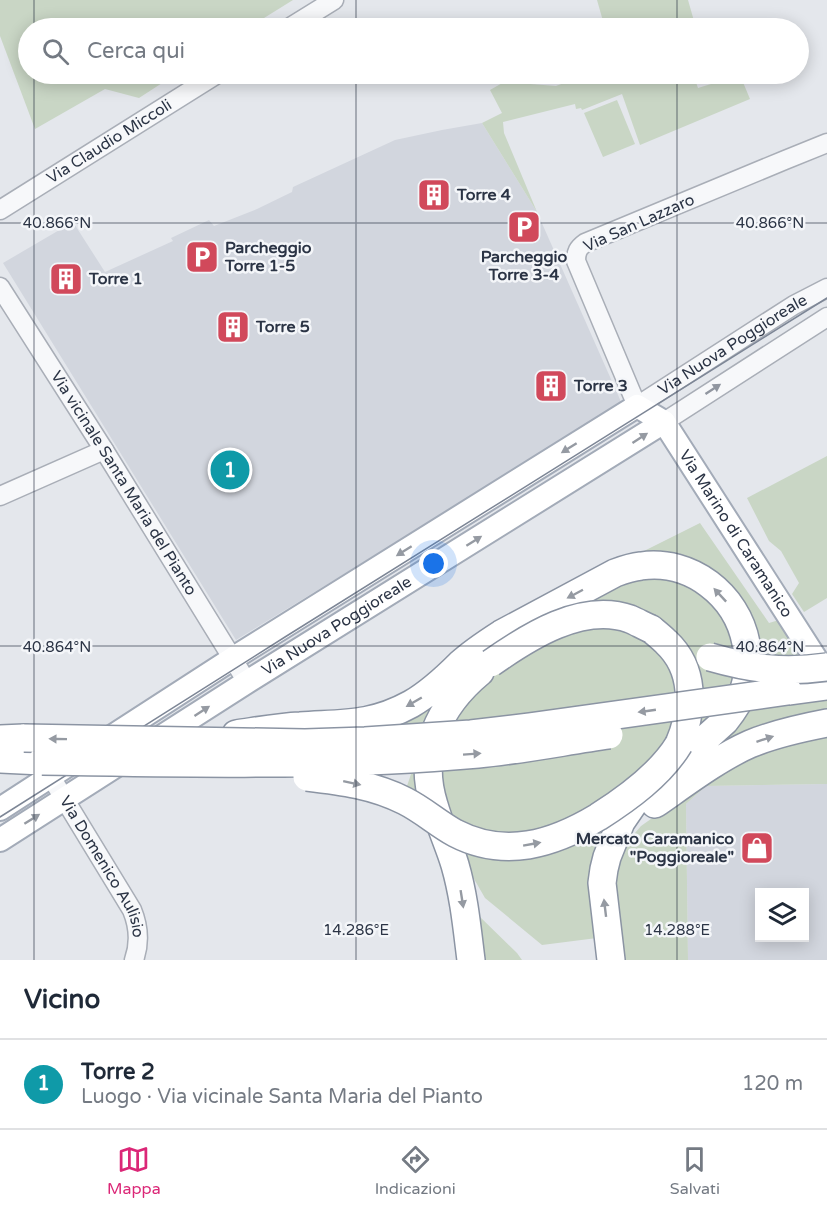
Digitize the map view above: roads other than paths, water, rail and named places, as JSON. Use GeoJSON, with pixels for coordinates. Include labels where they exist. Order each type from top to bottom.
{"type":"FeatureCollection","features":[{"type":"Feature","properties":{"kind":"highway"},"geometry":{"type":"LineString","coordinates":[[190,752],[282,728],[352,724],[378,718],[417,700],[435,688],[483,645],[615,573],[628,568],[651,565],[672,567],[694,574],[713,587],[740,622],[746,646],[747,667],[744,689],[734,710],[716,730],[634,803],[621,822],[607,857],[602,883],[611,960]]}},
{"type":"Feature","properties":{"kind":"highway"},"geometry":{"type":"LineString","coordinates":[[471,960],[460,885],[448,842],[434,806],[428,763],[434,735],[448,705],[455,694],[491,663],[528,639],[565,622],[590,615],[612,615],[630,619],[693,651],[744,666],[786,671],[827,667]]}},
{"type":"Feature","properties":{"kind":"highway"},"geometry":{"type":"LineString","coordinates":[[190,752],[345,781],[380,790],[418,808],[446,828],[469,839],[492,845],[504,847],[541,843],[580,826],[615,806],[653,775],[680,744],[688,720],[689,687],[673,650],[651,629]]}},
{"type":"Feature","properties":{"kind":"highway"},"geometry":{"type":"LineString","coordinates":[[0,759],[190,752],[471,734],[827,686]]}},
{"type":"Feature","properties":{"kind":"highway"},"geometry":{"type":"LineString","coordinates":[[0,739],[190,752],[267,764],[358,762],[480,754],[827,704]]}},
{"type":"Feature","properties":{"kind":"highway"},"geometry":{"type":"LineString","coordinates":[[607,857],[617,836],[634,818],[713,765],[750,744],[805,727],[827,723]]}},
{"type":"Feature","properties":{"kind":"main road"},"geometry":{"type":"LineString","coordinates":[[637,406],[664,422]]}},
{"type":"Feature","properties":{"kind":"main road","name":"Via Nuova Poggioreale"},"geometry":{"type":"LineString","coordinates":[[0,809],[232,659],[637,406]]}},
{"type":"Feature","properties":{"kind":"main road","name":"Via Nuova Poggioreale"},"geometry":{"type":"LineString","coordinates":[[0,840],[247,682],[664,422]]}},
{"type":"Feature","properties":{"kind":"main road","name":"Via Marino di Caramanico"},"geometry":{"type":"LineString","coordinates":[[664,422],[827,676]]}},
{"type":"Feature","properties":{"kind":"street"},"geometry":{"type":"LineString","coordinates":[[305,18],[334,0]]}},
{"type":"Feature","properties":{"kind":"street","name":"Via Claudio Miccoli"},"geometry":{"type":"LineString","coordinates":[[0,210],[201,84]]}},
{"type":"Feature","properties":{"kind":"street","name":"Via San Lazzaro"},"geometry":{"type":"LineString","coordinates":[[637,406],[576,261],[579,247],[827,144]]}},
{"type":"Feature","properties":{"kind":"street","name":"Via vicinale Santa Maria del Pianto"},"geometry":{"type":"LineString","coordinates":[[0,287],[247,682]]}},
{"type":"Feature","properties":{"kind":"street","name":"Via Nuova Poggioreale"},"geometry":{"type":"LineString","coordinates":[[637,406],[794,305],[827,288]]}},
{"type":"Feature","properties":{"kind":"street","name":"Via Nuova Poggioreale"},"geometry":{"type":"LineString","coordinates":[[664,422],[827,317]]}},
{"type":"Feature","properties":{"kind":"street"},"geometry":{"type":"LineString","coordinates":[[0,496],[104,450]]}},
{"type":"Feature","properties":{"kind":"street","name":"Via Domenico Aulisio"},"geometry":{"type":"LineString","coordinates":[[51,777],[132,910],[138,936],[138,947],[134,960]]}},
{"type":"Feature","properties":{"kind":"tram line"},"geometry":{"type":"LineString","coordinates":[[0,817],[827,298]]}},
{"type":"Feature","properties":{"kind":"place","name":"Torre 4"},"geometry":{"type":"Point","coordinates":[434,195]}},
{"type":"Feature","properties":{"kind":"place","name":"Parcheggio Torre 3-4"},"geometry":{"type":"Point","coordinates":[524,227]}},
{"type":"Feature","properties":{"kind":"place","name":"Parcheggio Torre 1-5"},"geometry":{"type":"Point","coordinates":[202,257]}},
{"type":"Feature","properties":{"kind":"place","name":"Torre 1"},"geometry":{"type":"Point","coordinates":[66,279]}},
{"type":"Feature","properties":{"kind":"place","name":"Torre 5"},"geometry":{"type":"Point","coordinates":[233,327]}},
{"type":"Feature","properties":{"kind":"place","name":"Torre 3"},"geometry":{"type":"Point","coordinates":[551,386]}},
{"type":"Feature","properties":{"kind":"place","name":"Torre 2"},"geometry":{"type":"Point","coordinates":[230,470]}},
{"type":"Feature","properties":{"kind":"place","name":"Mercato Caramanico \"Poggioreale\""},"geometry":{"type":"Point","coordinates":[757,848]}}]}
